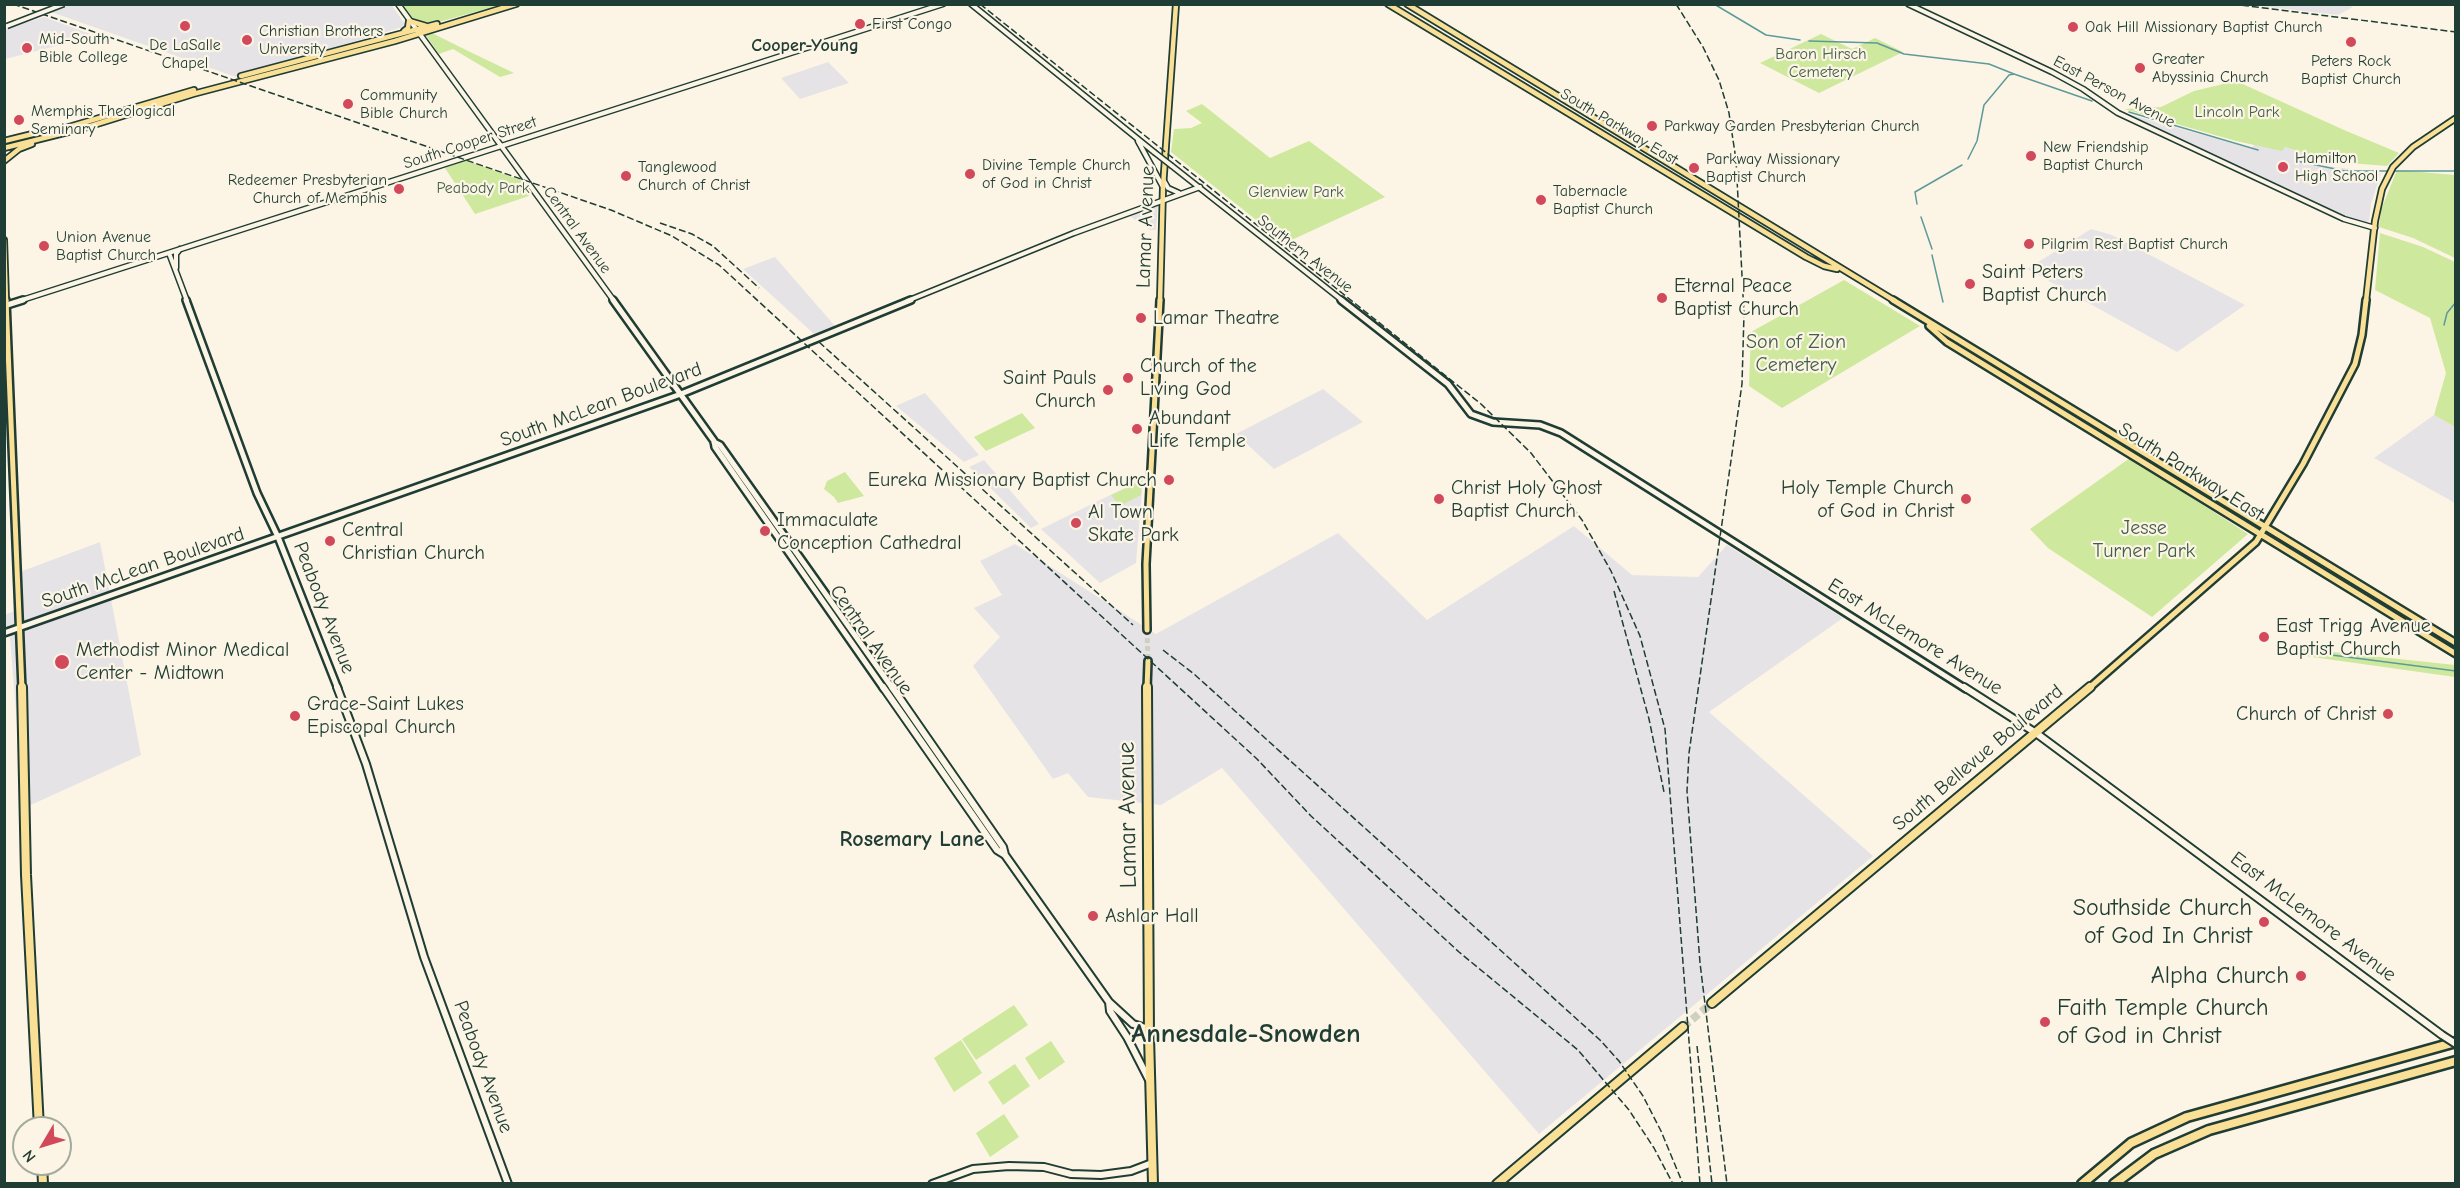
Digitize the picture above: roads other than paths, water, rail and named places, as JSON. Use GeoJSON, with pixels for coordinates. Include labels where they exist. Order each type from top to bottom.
{"type":"FeatureCollection","features":[{"type":"Feature","properties":{"kind":"highway"},"geometry":{"type":"LineString","coordinates":[[2082,1184],[2120,1151],[2149,1133],[2206,1110],[2456,1043]]}},
{"type":"Feature","properties":{"kind":"highway"},"geometry":{"type":"LineString","coordinates":[[2114,1184],[2137,1165],[2165,1148],[2224,1125],[2456,1061]]}},
{"type":"Feature","properties":{"kind":"main road"},"geometry":{"type":"LineString","coordinates":[[6,26],[64,4]]}},
{"type":"Feature","properties":{"kind":"main road","name":"Central Avenue"},"geometry":{"type":"LineString","coordinates":[[398,4],[416,32],[681,394],[714,441],[715,447],[991,842],[1005,855],[1109,1002],[1128,1020],[1149,1029]]}},
{"type":"Feature","properties":{"kind":"main road"},"geometry":{"type":"LineString","coordinates":[[4,147],[27,136],[398,33],[406,30],[409,21],[425,26],[504,4]]}},
{"type":"Feature","properties":{"kind":"main road"},"geometry":{"type":"LineString","coordinates":[[4,161],[19,149],[214,88],[516,4]]}},
{"type":"Feature","properties":{"kind":"main road","name":"South Cooper Street"},"geometry":{"type":"LineString","coordinates":[[6,305],[943,4]]}},
{"type":"Feature","properties":{"kind":"main road","name":"Southern Avenue"},"geometry":{"type":"LineString","coordinates":[[971,4],[1154,152],[1436,374],[1448,384],[1471,414],[1493,422],[1511,423]]}},
{"type":"Feature","properties":{"kind":"main road","name":"Lamar Avenue"},"geometry":{"type":"LineString","coordinates":[[1146,630],[1146,564],[1163,184],[1176,4]]}},
{"type":"Feature","properties":{"kind":"main road","name":"South Parkway East"},"geometry":{"type":"LineString","coordinates":[[1388,4],[1813,261],[1838,269]]}},
{"type":"Feature","properties":{"kind":"main road","name":"South Parkway East"},"geometry":{"type":"LineString","coordinates":[[1407,4],[1838,269],[2456,643]]}},
{"type":"Feature","properties":{"kind":"main road","name":"East Person Avenue"},"geometry":{"type":"LineString","coordinates":[[1908,4],[2052,72],[2118,112],[2344,219],[2375,228]]}},
{"type":"Feature","properties":{"kind":"main road"},"geometry":{"type":"LineString","coordinates":[[398,33],[416,32],[435,24]]}},
{"type":"Feature","properties":{"kind":"main road","name":"South Bellevue Boulevard"},"geometry":{"type":"LineString","coordinates":[[1712,1003],[2036,733],[2256,542],[2312,448],[2355,364],[2362,335],[2378,199],[2390,173],[2413,147],[2456,118]]}},
{"type":"Feature","properties":{"kind":"main road"},"geometry":{"type":"LineString","coordinates":[[4,147],[81,122]]}},
{"type":"Feature","properties":{"kind":"main road"},"geometry":{"type":"LineString","coordinates":[[4,147],[84,128]]}},
{"type":"Feature","properties":{"kind":"main road"},"geometry":{"type":"LineString","coordinates":[[4,135],[27,136]]}},
{"type":"Feature","properties":{"kind":"main road"},"geometry":{"type":"LineString","coordinates":[[4,147],[58,136]]}},
{"type":"Feature","properties":{"kind":"main road"},"geometry":{"type":"LineString","coordinates":[[1135,136],[1163,184],[1179,193]]}},
{"type":"Feature","properties":{"kind":"main road"},"geometry":{"type":"LineString","coordinates":[[1186,191],[1191,184],[1190,179]]}},
{"type":"Feature","properties":{"kind":"main road","name":"South McLean Boulevard"},"geometry":{"type":"LineString","coordinates":[[4,633],[681,394],[882,310],[1164,198],[1200,187]]}},
{"type":"Feature","properties":{"kind":"main road"},"geometry":{"type":"LineString","coordinates":[[4,240],[26,875],[38,1116]]}},
{"type":"Feature","properties":{"kind":"main road"},"geometry":{"type":"LineString","coordinates":[[175,269],[177,267],[176,254],[182,248]]}},
{"type":"Feature","properties":{"kind":"main road","name":"Peabody Avenue"},"geometry":{"type":"LineString","coordinates":[[169,253],[257,493],[278,537],[366,764],[424,957],[508,1184]]}},
{"type":"Feature","properties":{"kind":"main road","name":"South Parkway East"},"geometry":{"type":"LineString","coordinates":[[1913,313],[1944,340],[2456,654]]}},
{"type":"Feature","properties":{"kind":"main road","name":"East McLemore Avenue"},"geometry":{"type":"LineString","coordinates":[[1511,423],[1540,425],[1561,433],[2036,733],[2442,1035],[2456,1043]]}},
{"type":"Feature","properties":{"kind":"main road","name":"Lamar Avenue"},"geometry":{"type":"LineString","coordinates":[[1148,662],[1146,704],[1149,1029],[1153,1184]]}},
{"type":"Feature","properties":{"kind":"main road","name":"Central Avenue"},"geometry":{"type":"LineString","coordinates":[[1109,1002],[1110,1011],[1127,1037],[1150,1082]]}},
{"type":"Feature","properties":{"kind":"main road"},"geometry":{"type":"LineString","coordinates":[[1497,1184],[1683,1027]]}},
{"type":"Feature","properties":{"kind":"main road"},"geometry":{"type":"LineString","coordinates":[[932,1184],[973,1169],[1009,1166],[1044,1167],[1071,1174],[1101,1175],[1131,1171],[1152,1163]]}},
{"type":"Feature","properties":{"kind":"waterway"},"geometry":{"type":"LineString","coordinates":[[1714,4],[1766,35],[1800,40]]}},
{"type":"Feature","properties":{"kind":"waterway"},"geometry":{"type":"LineString","coordinates":[[1809,41],[1877,43],[1904,54],[1989,64],[2014,74]]}},
{"type":"Feature","properties":{"kind":"waterway"},"geometry":{"type":"LineString","coordinates":[[1968,159],[1977,141],[1984,105],[2009,75],[2014,74]]}},
{"type":"Feature","properties":{"kind":"waterway"},"geometry":{"type":"LineString","coordinates":[[2014,74],[2092,101]]}},
{"type":"Feature","properties":{"kind":"waterway"},"geometry":{"type":"LineString","coordinates":[[2129,112],[2258,150]]}},
{"type":"Feature","properties":{"kind":"waterway"},"geometry":{"type":"LineString","coordinates":[[2297,161],[2345,171],[2456,171]]}},
{"type":"Feature","properties":{"kind":"waterway"},"geometry":{"type":"LineString","coordinates":[[1917,204],[1915,192],[1962,165]]}},
{"type":"Feature","properties":{"kind":"waterway"},"geometry":{"type":"LineString","coordinates":[[1921,217],[1932,249]]}},
{"type":"Feature","properties":{"kind":"waterway"},"geometry":{"type":"LineString","coordinates":[[1932,255],[1943,302]]}},
{"type":"Feature","properties":{"kind":"waterway"},"geometry":{"type":"LineString","coordinates":[[2444,325],[2447,313],[2456,302]]}},
{"type":"Feature","properties":{"kind":"waterway"},"geometry":{"type":"LineString","coordinates":[[2316,653],[2456,671]]}},
{"type":"Feature","properties":{"kind":"tunnel"},"geometry":{"type":"LineString","coordinates":[[1147,630],[1148,661]]}},
{"type":"Feature","properties":{"kind":"tunnel"},"geometry":{"type":"LineString","coordinates":[[1683,1027],[1712,1003]]}},
{"type":"Feature","properties":{"kind":"railway"},"geometry":{"type":"LineString","coordinates":[[13,4],[611,210],[672,236],[719,265],[1257,759],[1311,816],[1459,952],[1578,1050],[1629,1110],[1654,1148],[1673,1184]]}},
{"type":"Feature","properties":{"kind":"railway"},"geometry":{"type":"LineString","coordinates":[[980,4],[1481,404],[1531,453],[1582,520],[1611,571],[1640,636],[1665,729],[1700,1184]]}},
{"type":"Feature","properties":{"kind":"railway"},"geometry":{"type":"LineString","coordinates":[[1676,4],[1703,47],[1719,80],[1729,113],[1736,160],[1744,314],[1742,384],[1689,753],[1687,791],[1700,963],[1727,1184]]}},
{"type":"Feature","properties":{"kind":"railway"},"geometry":{"type":"LineString","coordinates":[[2232,4],[2456,32]]}},
{"type":"Feature","properties":{"kind":"railway"},"geometry":{"type":"LineString","coordinates":[[660,223],[692,234],[713,246],[759,288]]}},
{"type":"Feature","properties":{"kind":"railway"},"geometry":{"type":"LineString","coordinates":[[819,342],[1133,625]]}},
{"type":"Feature","properties":{"kind":"railway"},"geometry":{"type":"LineString","coordinates":[[1614,591],[1649,719],[1664,792]]}},
{"type":"Feature","properties":{"kind":"railway"},"geometry":{"type":"LineString","coordinates":[[1163,650],[1194,674],[1600,1040],[1619,1061],[1643,1096],[1661,1131],[1683,1184]]}},
{"type":"Feature","properties":{"kind":"railway"},"geometry":{"type":"LineString","coordinates":[[1697,1046],[1712,1184]]}},
{"type":"Feature","properties":{"kind":"place","name":"First Congo"},"geometry":{"type":"Point","coordinates":[860,24]}},
{"type":"Feature","properties":{"kind":"place","name":"De LaSalle Chapel"},"geometry":{"type":"Point","coordinates":[185,26]}},
{"type":"Feature","properties":{"kind":"place","name":"Oak Hill Missionary Baptist Church"},"geometry":{"type":"Point","coordinates":[2073,27]}},
{"type":"Feature","properties":{"kind":"place","name":"Christian Brothers University"},"geometry":{"type":"Point","coordinates":[247,40]}},
{"type":"Feature","properties":{"kind":"place","name":"Peters Rock Baptist Church"},"geometry":{"type":"Point","coordinates":[2351,42]}},
{"type":"Feature","properties":{"kind":"place","name":"Mid-South Bible College"},"geometry":{"type":"Point","coordinates":[27,48]}},
{"type":"Feature","properties":{"kind":"place","name":"Greater Abyssinia Church"},"geometry":{"type":"Point","coordinates":[2140,68]}},
{"type":"Feature","properties":{"kind":"place","name":"Community Bible Church"},"geometry":{"type":"Point","coordinates":[348,104]}},
{"type":"Feature","properties":{"kind":"place","name":"Memphis Theological Seminary"},"geometry":{"type":"Point","coordinates":[19,120]}},
{"type":"Feature","properties":{"kind":"place","name":"Parkway Garden Presbyterian Church"},"geometry":{"type":"Point","coordinates":[1652,126]}},
{"type":"Feature","properties":{"kind":"place","name":"New Friendship Baptist Church"},"geometry":{"type":"Point","coordinates":[2031,156]}},
{"type":"Feature","properties":{"kind":"place","name":"Hamilton High School"},"geometry":{"type":"Point","coordinates":[2283,167]}},
{"type":"Feature","properties":{"kind":"place","name":"Parkway Missionary Baptist Church"},"geometry":{"type":"Point","coordinates":[1694,168]}},
{"type":"Feature","properties":{"kind":"place","name":"Divine Temple Church of God in Christ"},"geometry":{"type":"Point","coordinates":[970,174]}},
{"type":"Feature","properties":{"kind":"place","name":"Tanglewood Church of Christ"},"geometry":{"type":"Point","coordinates":[626,176]}},
{"type":"Feature","properties":{"kind":"place","name":"Redeemer Presbyterian Church of Memphis"},"geometry":{"type":"Point","coordinates":[399,189]}},
{"type":"Feature","properties":{"kind":"place","name":"Tabernacle Baptist Church"},"geometry":{"type":"Point","coordinates":[1541,200]}},
{"type":"Feature","properties":{"kind":"place","name":"Pilgrim Rest Baptist Church"},"geometry":{"type":"Point","coordinates":[2029,244]}},
{"type":"Feature","properties":{"kind":"place","name":"Union Avenue Baptist Church"},"geometry":{"type":"Point","coordinates":[44,246]}},
{"type":"Feature","properties":{"kind":"place","name":"Saint Peters Baptist Church"},"geometry":{"type":"Point","coordinates":[1970,284]}},
{"type":"Feature","properties":{"kind":"place","name":"Eternal Peace Baptist Church"},"geometry":{"type":"Point","coordinates":[1662,298]}},
{"type":"Feature","properties":{"kind":"place","name":"Lamar Theatre"},"geometry":{"type":"Point","coordinates":[1141,318]}},
{"type":"Feature","properties":{"kind":"place","name":"Church of the Living God"},"geometry":{"type":"Point","coordinates":[1128,378]}},
{"type":"Feature","properties":{"kind":"place","name":"Saint Pauls Church"},"geometry":{"type":"Point","coordinates":[1108,390]}},
{"type":"Feature","properties":{"kind":"place","name":"Abundant Life Temple"},"geometry":{"type":"Point","coordinates":[1137,429]}},
{"type":"Feature","properties":{"kind":"place","name":"Eureka Missionary Baptist Church"},"geometry":{"type":"Point","coordinates":[1169,480]}},
{"type":"Feature","properties":{"kind":"place","name":"Christ Holy Ghost Baptist Church"},"geometry":{"type":"Point","coordinates":[1439,499]}},
{"type":"Feature","properties":{"kind":"place","name":"Holy Temple Church of God in Christ"},"geometry":{"type":"Point","coordinates":[1966,499]}},
{"type":"Feature","properties":{"kind":"place","name":"Al Town Skate Park"},"geometry":{"type":"Point","coordinates":[1076,523]}},
{"type":"Feature","properties":{"kind":"place","name":"Immaculate Conception Cathedral"},"geometry":{"type":"Point","coordinates":[765,531]}},
{"type":"Feature","properties":{"kind":"place","name":"Central Christian Church"},"geometry":{"type":"Point","coordinates":[330,541]}},
{"type":"Feature","properties":{"kind":"place","name":"East Trigg Avenue Baptist Church"},"geometry":{"type":"Point","coordinates":[2264,637]}},
{"type":"Feature","properties":{"kind":"place","name":"Methodist Minor Medical Center - Midtown"},"geometry":{"type":"Point","coordinates":[62,662]}},
{"type":"Feature","properties":{"kind":"place","name":"Church of Christ"},"geometry":{"type":"Point","coordinates":[2388,714]}},
{"type":"Feature","properties":{"kind":"place","name":"Grace-Saint Lukes Episcopal Church"},"geometry":{"type":"Point","coordinates":[295,716]}},
{"type":"Feature","properties":{"kind":"place","name":"Ashlar Hall"},"geometry":{"type":"Point","coordinates":[1093,916]}},
{"type":"Feature","properties":{"kind":"place","name":"Southside Church of God In Christ"},"geometry":{"type":"Point","coordinates":[2264,922]}},
{"type":"Feature","properties":{"kind":"place","name":"Alpha Church"},"geometry":{"type":"Point","coordinates":[2301,976]}},
{"type":"Feature","properties":{"kind":"place","name":"Faith Temple Church of God in Christ"},"geometry":{"type":"Point","coordinates":[2045,1022]}},
{"type":"Feature","properties":{"kind":"district","name":"Cooper-Young"},"geometry":{"type":"Point","coordinates":[805,46]}},
{"type":"Feature","properties":{"kind":"district","name":"Rosemary Lane"},"geometry":{"type":"Point","coordinates":[912,840]}},
{"type":"Feature","properties":{"kind":"district","name":"Annesdale-Snowden"},"geometry":{"type":"Point","coordinates":[1246,1034]}},
{"type":"Feature","properties":{"kind":"park label","name":"Baron Hirsch Cemetery"},"geometry":{"type":"Point","coordinates":[1821,63]}},
{"type":"Feature","properties":{"kind":"park label","name":"Lincoln Park"},"geometry":{"type":"Point","coordinates":[2237,112]}},
{"type":"Feature","properties":{"kind":"park label","name":"Peabody Park"},"geometry":{"type":"Point","coordinates":[483,188]}},
{"type":"Feature","properties":{"kind":"park label","name":"Glenview Park"},"geometry":{"type":"Point","coordinates":[1296,192]}},
{"type":"Feature","properties":{"kind":"park label","name":"Son of Zion Cemetery"},"geometry":{"type":"Point","coordinates":[1796,354]}},
{"type":"Feature","properties":{"kind":"park label","name":"Jesse Turner Park"},"geometry":{"type":"Point","coordinates":[2144,540]}}]}
